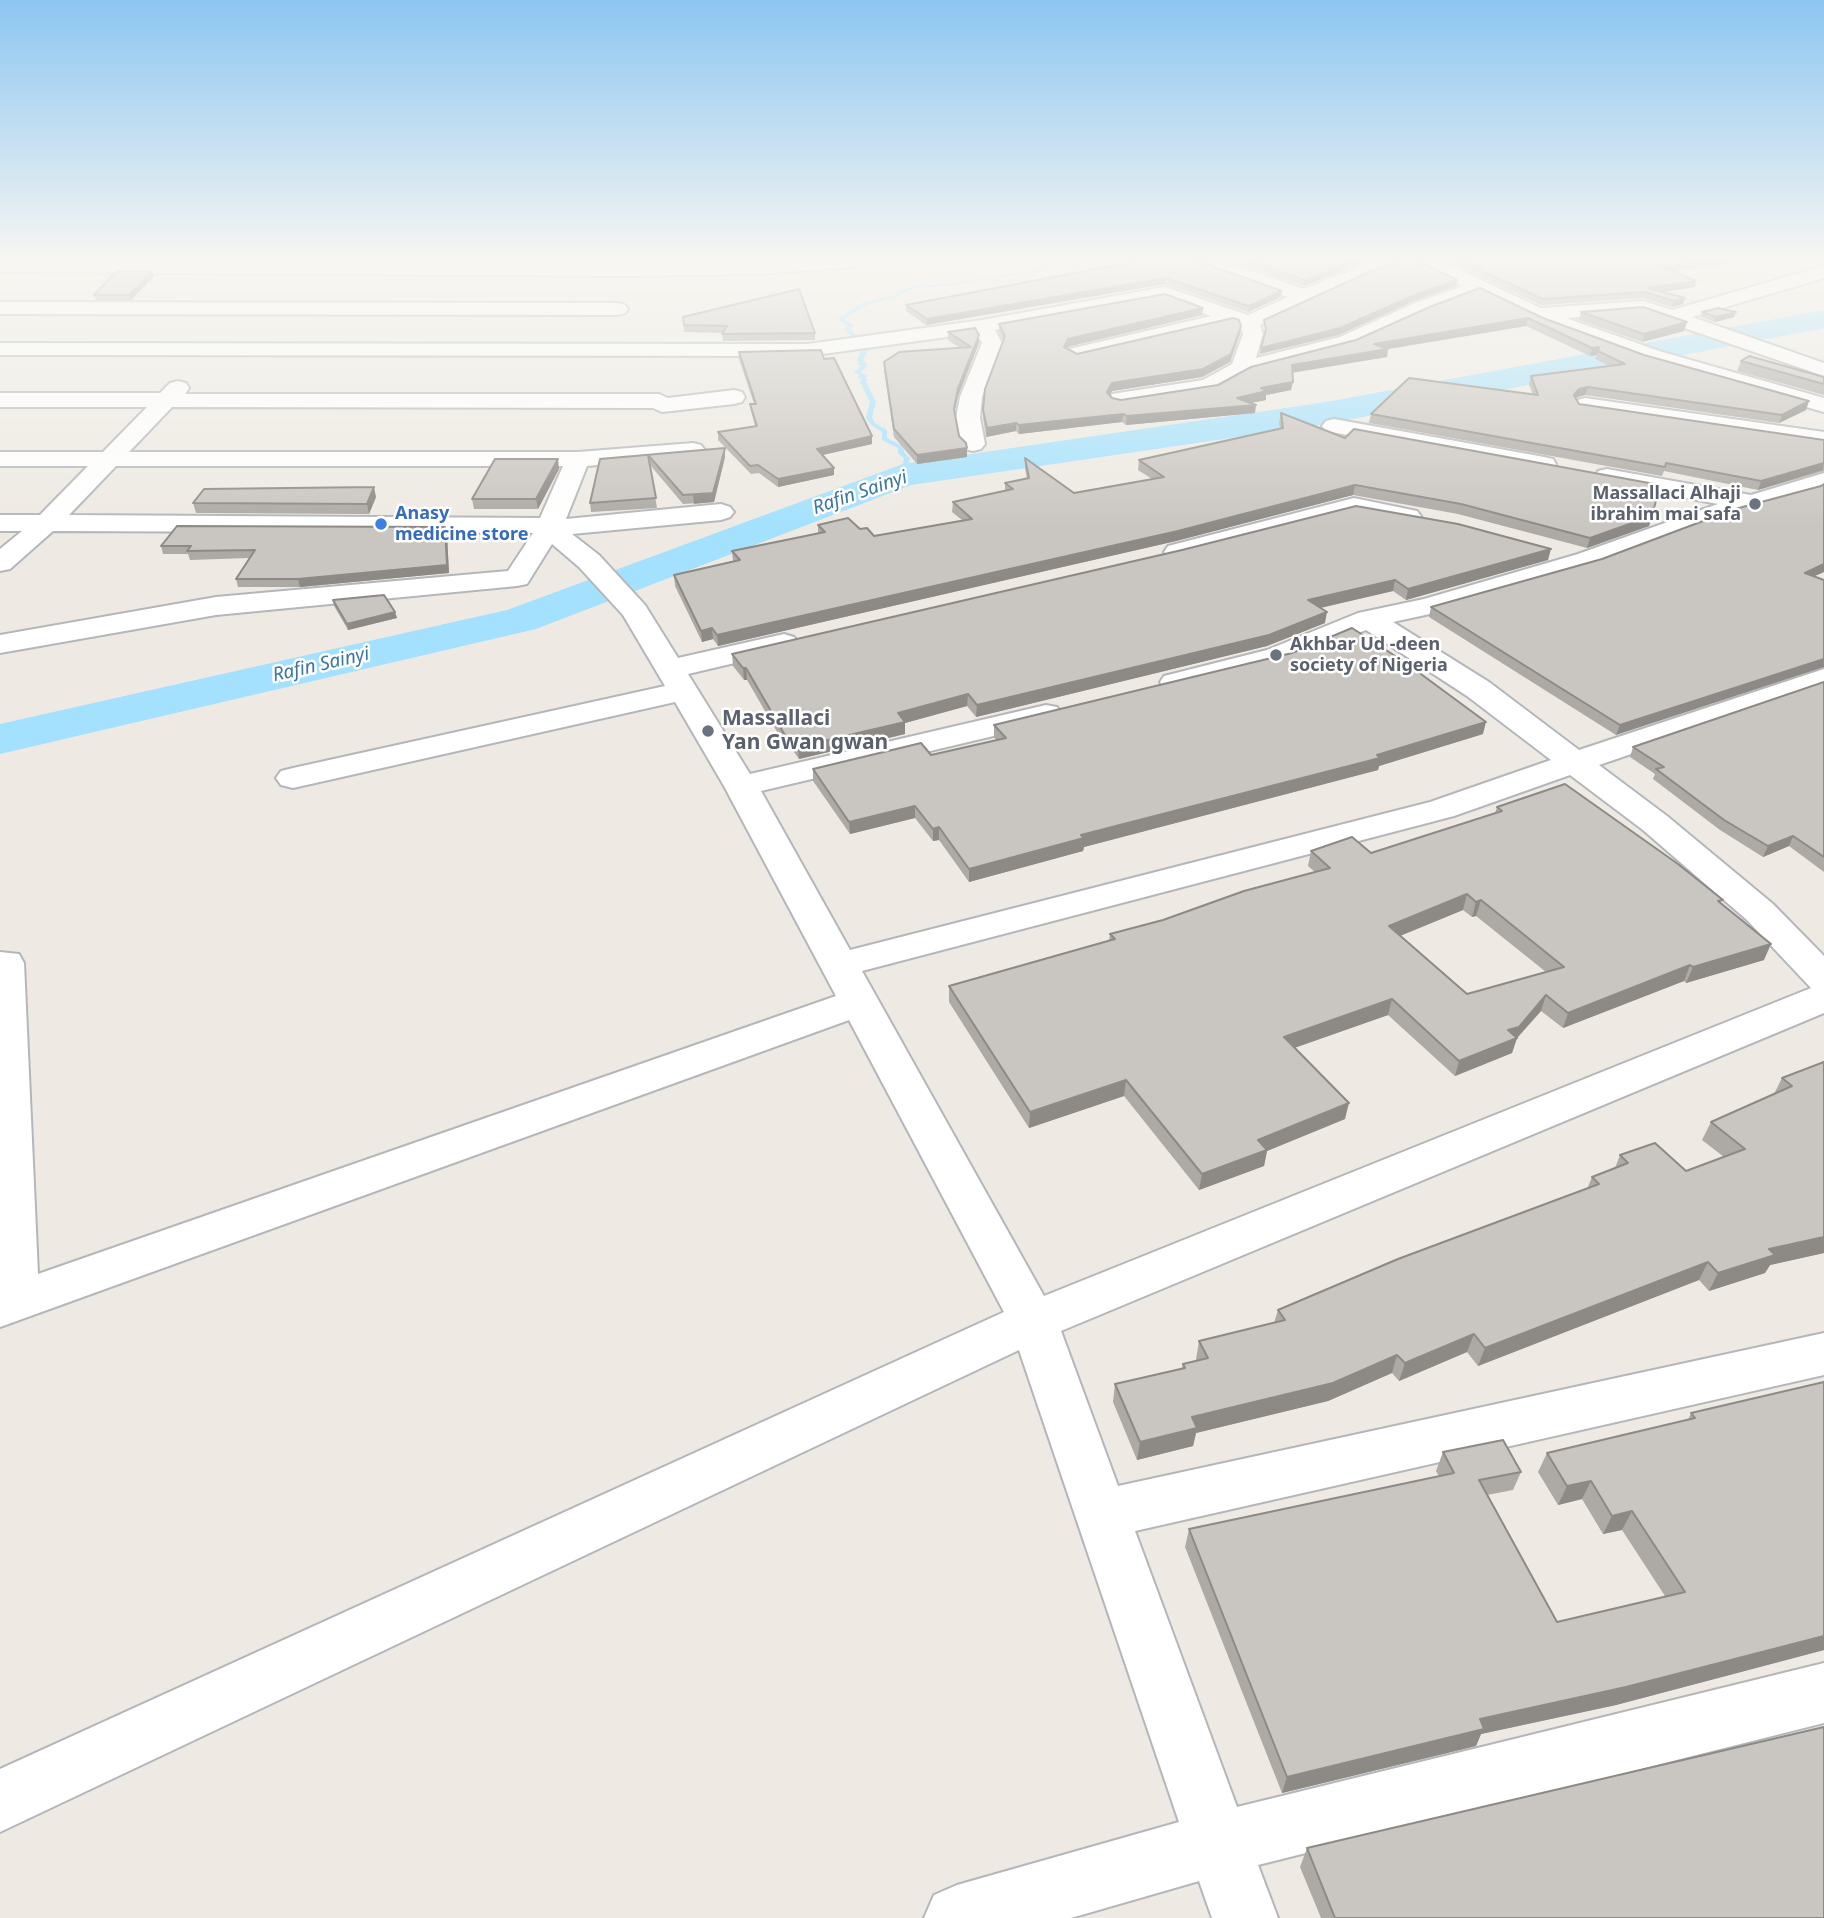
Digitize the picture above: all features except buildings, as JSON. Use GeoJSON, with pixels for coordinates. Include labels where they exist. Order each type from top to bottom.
{"type":"FeatureCollection","features":[{"type":"Feature","properties":{"kind":"street"},"geometry":{"type":"LineString","coordinates":[[0,563],[46,523],[213,351]]}},
{"type":"Feature","properties":{"kind":"street"},"geometry":{"type":"LineString","coordinates":[[422,351],[716,351]]}},
{"type":"Feature","properties":{"kind":"street"},"geometry":{"type":"LineString","coordinates":[[0,459],[578,459],[693,450],[626,351]]}},
{"type":"Feature","properties":{"kind":"street"},"geometry":{"type":"LineString","coordinates":[[973,444],[968,418],[971,397],[989,351]]}},
{"type":"Feature","properties":{"kind":"street"},"geometry":{"type":"LineString","coordinates":[[1076,353],[1088,351]]}},
{"type":"Feature","properties":{"kind":"street"},"geometry":{"type":"LineString","coordinates":[[1242,368],[1248,351]]}},
{"type":"Feature","properties":{"kind":"street"},"geometry":{"type":"LineString","coordinates":[[1120,400],[1209,386],[1242,368],[1317,351]]}},
{"type":"Feature","properties":{"kind":"street"},"geometry":{"type":"LineString","coordinates":[[1635,351],[1824,405]]}},
{"type":"Feature","properties":{"kind":"street"},"geometry":{"type":"LineString","coordinates":[[1767,351],[1824,370]]}},
{"type":"Feature","properties":{"kind":"street"},"geometry":{"type":"LineString","coordinates":[[0,400],[660,403],[734,397]]}},
{"type":"Feature","properties":{"kind":"street"},"geometry":{"type":"LineString","coordinates":[[1585,405],[1824,439]]}},
{"type":"Feature","properties":{"kind":"street"},"geometry":{"type":"LineString","coordinates":[[1334,426],[1753,503]]}},
{"type":"Feature","properties":{"kind":"street"},"geometry":{"type":"LineString","coordinates":[[0,644],[216,606],[517,578],[549,528],[578,459]]}},
{"type":"Feature","properties":{"kind":"street"},"geometry":{"type":"LineString","coordinates":[[1144,690],[1278,656],[1368,619],[1429,606],[1588,560],[1708,516],[1807,488],[1824,480]]}},
{"type":"Feature","properties":{"kind":"street"},"geometry":{"type":"LineString","coordinates":[[1154,557],[1354,506],[1432,520]]}},
{"type":"Feature","properties":{"kind":"street"},"geometry":{"type":"LineString","coordinates":[[0,523],[465,524],[534,525],[549,528],[721,512]]}},
{"type":"Feature","properties":{"kind":"street"},"geometry":{"type":"LineString","coordinates":[[549,528],[589,561],[635,611],[741,786],[1033,1321],[1245,1918]]}},
{"type":"Feature","properties":{"kind":"street"},"geometry":{"type":"LineString","coordinates":[[1536,546],[1588,560]]}},
{"type":"Feature","properties":{"kind":"street"},"geometry":{"type":"LineString","coordinates":[[1368,619],[1478,689],[1655,823],[1760,912],[1824,979]]}},
{"type":"Feature","properties":{"kind":"street"},"geometry":{"type":"LineString","coordinates":[[293,778],[677,680],[805,638]]}},
{"type":"Feature","properties":{"kind":"street"},"geometry":{"type":"LineString","coordinates":[[5,963],[7,1304],[849,984],[1442,808],[1824,678]]}},
{"type":"Feature","properties":{"kind":"street"},"geometry":{"type":"LineString","coordinates":[[741,786],[1077,706]]}},
{"type":"Feature","properties":{"kind":"street"},"geometry":{"type":"LineString","coordinates":[[0,1801],[1033,1321],[1824,998]]}},
{"type":"Feature","properties":{"kind":"street"},"geometry":{"type":"LineString","coordinates":[[1101,1514],[1824,1354]]}},
{"type":"Feature","properties":{"kind":"street"},"geometry":{"type":"LineString","coordinates":[[957,1918],[1219,1843],[1824,1693]]}},
{"type":"Feature","properties":{"kind":"waterway"},"geometry":{"type":"LineString","coordinates":[[865,351],[860,360],[863,362],[860,364],[865,365],[857,372],[865,376],[860,377],[865,380],[863,382],[873,402],[869,418],[873,424],[885,431],[884,439],[901,447],[901,453],[907,458],[903,475]]}},
{"type":"Feature","properties":{"kind":"waterway","name":"Rafin Sainyi"},"geometry":{"type":"LineString","coordinates":[[0,739],[520,620],[903,475],[1326,413],[1657,351]]}},
{"type":"Feature","properties":{"kind":"place","name":"Massallaci Alhaji ibrahim mai safa"},"geometry":{"type":"Point","coordinates":[1755,504]}},
{"type":"Feature","properties":{"kind":"place","name":"Anasy medicine store"},"geometry":{"type":"Point","coordinates":[381,524]}},
{"type":"Feature","properties":{"kind":"place","name":"Akhbar Ud -deen society of Nigeria"},"geometry":{"type":"Point","coordinates":[1276,655]}},
{"type":"Feature","properties":{"kind":"place","name":"Massallaci Yan Gwan gwan"},"geometry":{"type":"Point","coordinates":[708,731]}}]}
